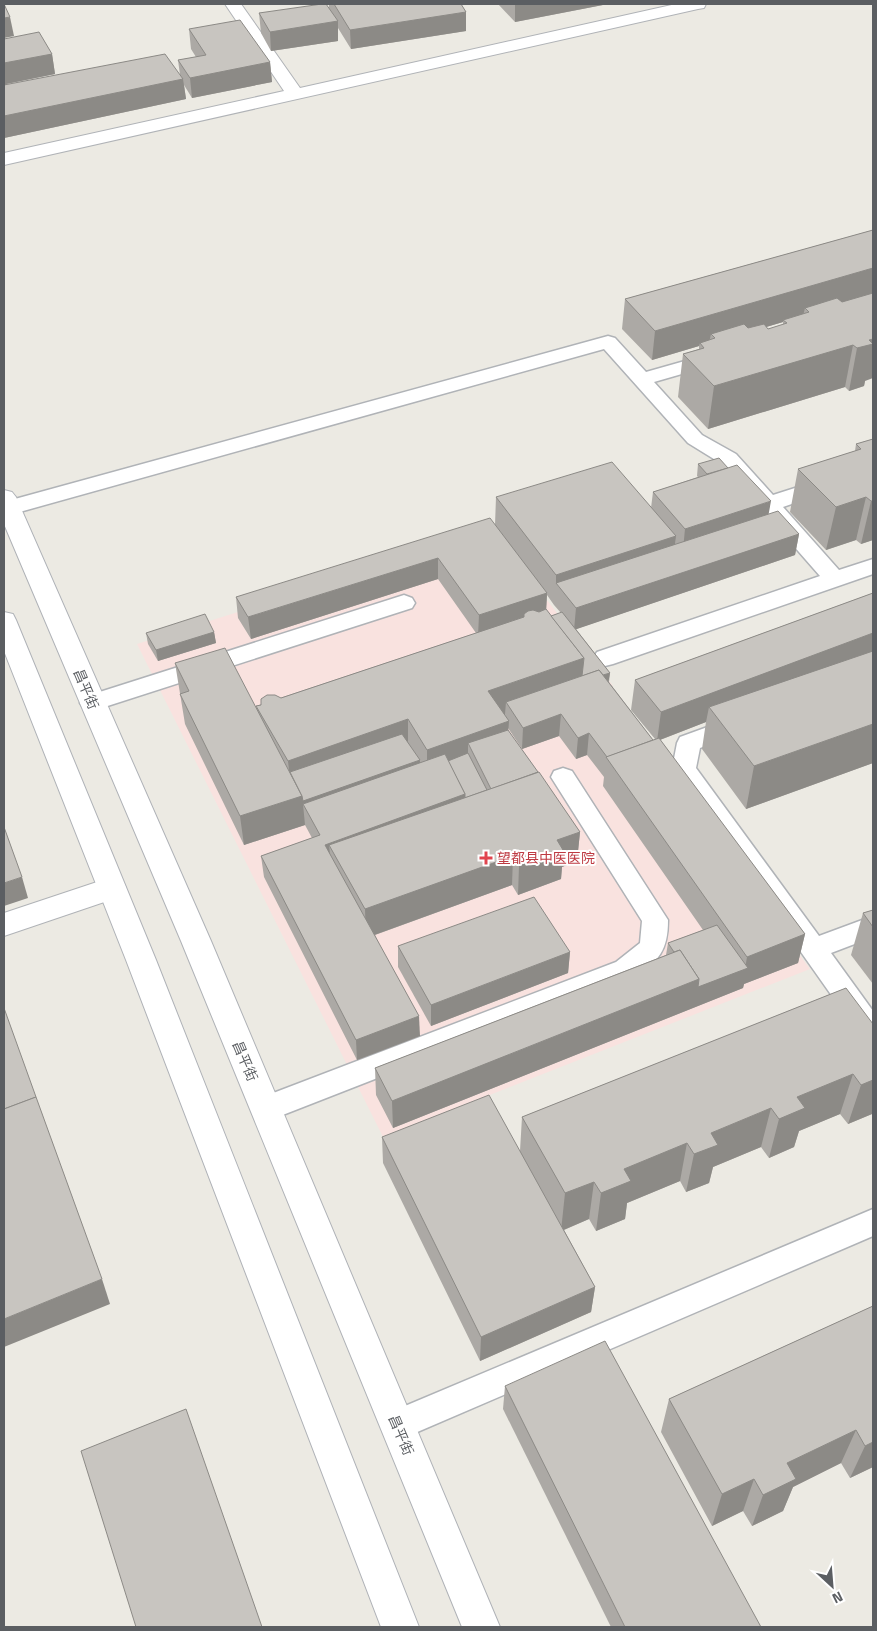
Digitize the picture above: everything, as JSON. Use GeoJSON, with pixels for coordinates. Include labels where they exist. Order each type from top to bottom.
{"type":"FeatureCollection","features":[{"type":"Feature","properties":{"kind":"street"},"geometry":{"type":"LineString","coordinates":[[233,4],[296,94]]}},
{"type":"Feature","properties":{"kind":"street"},"geometry":{"type":"LineString","coordinates":[[4,158],[698,4]]}},
{"type":"Feature","properties":{"kind":"street","name":"昌平街"},"geometry":{"type":"LineString","coordinates":[[6,502],[199,950],[481,1627]]}},
{"type":"Feature","properties":{"kind":"street"},"geometry":{"type":"LineString","coordinates":[[4,620],[112,888],[400,1627]]}},
{"type":"Feature","properties":{"kind":"street"},"geometry":{"type":"LineString","coordinates":[[4,925],[112,888]]}},
{"type":"Feature","properties":{"kind":"lane"},"geometry":{"type":"LineString","coordinates":[[6,502],[608,342],[695,439],[729,459],[835,579]]}},
{"type":"Feature","properties":{"kind":"lane"},"geometry":{"type":"LineString","coordinates":[[642,379],[734,352]]}},
{"type":"Feature","properties":{"kind":"lane"},"geometry":{"type":"LineString","coordinates":[[769,504],[873,470]]}},
{"type":"Feature","properties":{"kind":"lane"},"geometry":{"type":"LineString","coordinates":[[605,658],[873,566]]}},
{"type":"Feature","properties":{"kind":"lane"},"geometry":{"type":"LineString","coordinates":[[92,703],[404,603]]}},
{"type":"Feature","properties":{"kind":"lane"},"geometry":{"type":"LineString","coordinates":[[754,719],[689,742],[684,769],[873,1032]]}},
{"type":"Feature","properties":{"kind":"lane"},"geometry":{"type":"LineString","coordinates":[[265,1109],[625,970],[647,954],[656,940],[655,920],[563,777]]}},
{"type":"Feature","properties":{"kind":"lane"},"geometry":{"type":"LineString","coordinates":[[814,949],[873,926]]}},
{"type":"Feature","properties":{"kind":"lane"},"geometry":{"type":"LineString","coordinates":[[397,1425],[873,1222]]}},
{"type":"Feature","properties":{"kind":"shaded area","name":"望都县中医医院"},"geometry":{"type":"Polygon","coordinates":[[[494,531],[613,686],[602,689],[810,969],[383,1137],[137,644],[494,531]]]}},
{"type":"Feature","properties":{"kind":"building"},"geometry":{"type":"Polygon","coordinates":[[[4,4],[10,17],[4,18],[4,4]]]}},
{"type":"Feature","properties":{"kind":"building"},"geometry":{"type":"Polygon","coordinates":[[[326,4],[338,21],[270,32],[259,13],[326,4]]]}},
{"type":"Feature","properties":{"kind":"building"},"geometry":{"type":"Polygon","coordinates":[[[334,4],[461,4],[466,12],[350,30],[334,4]]]}},
{"type":"Feature","properties":{"kind":"building"},"geometry":{"type":"Polygon","coordinates":[[[240,20],[270,62],[190,78],[178,60],[206,55],[189,29],[240,20]]]}},
{"type":"Feature","properties":{"kind":"building"},"geometry":{"type":"Polygon","coordinates":[[[39,32],[52,54],[4,63],[4,39],[39,32]]]}},
{"type":"Feature","properties":{"kind":"building"},"geometry":{"type":"Polygon","coordinates":[[[165,54],[183,79],[4,116],[4,85],[165,54]]]}},
{"type":"Feature","properties":{"kind":"building"},"geometry":{"type":"Polygon","coordinates":[[[873,230],[873,268],[655,331],[625,299],[873,230]]]}},
{"type":"Feature","properties":{"kind":"building"},"geometry":{"type":"Polygon","coordinates":[[[873,293],[873,339],[869,340],[873,344],[857,348],[853,345],[714,386],[683,354],[704,348],[700,343],[715,338],[711,334],[744,324],[748,328],[764,324],[768,329],[787,323],[783,320],[809,312],[805,308],[837,298],[842,302],[873,293]]]}},
{"type":"Feature","properties":{"kind":"building"},"geometry":{"type":"Polygon","coordinates":[[[873,439],[873,501],[866,497],[836,507],[798,469],[861,449],[856,444],[873,439]]]}},
{"type":"Feature","properties":{"kind":"building"},"geometry":{"type":"Polygon","coordinates":[[[719,458],[728,468],[707,474],[698,464],[719,458]]]}},
{"type":"Feature","properties":{"kind":"building"},"geometry":{"type":"Polygon","coordinates":[[[612,462],[676,536],[556,575],[496,497],[612,462]]]}},
{"type":"Feature","properties":{"kind":"building"},"geometry":{"type":"Polygon","coordinates":[[[737,465],[771,501],[685,529],[653,492],[737,465]]]}},
{"type":"Feature","properties":{"kind":"building"},"geometry":{"type":"Polygon","coordinates":[[[778,511],[799,534],[576,608],[556,583],[778,511]]]}},
{"type":"Feature","properties":{"kind":"building"},"geometry":{"type":"Polygon","coordinates":[[[490,518],[547,593],[479,615],[438,558],[248,617],[236,597],[490,518]]]}},
{"type":"Feature","properties":{"kind":"building"},"geometry":{"type":"Polygon","coordinates":[[[873,593],[873,633],[661,712],[635,680],[873,593]]]}},
{"type":"Feature","properties":{"kind":"building"},"geometry":{"type":"Polygon","coordinates":[[[546,609],[584,658],[488,691],[509,721],[427,750],[408,719],[288,761],[256,706],[261,705],[261,699],[267,695],[275,695],[281,698],[524,617],[524,614],[528,611],[539,612],[546,609]]]}},
{"type":"Feature","properties":{"kind":"building"},"geometry":{"type":"Polygon","coordinates":[[[562,612],[610,673],[603,675],[599,670],[582,676],[584,658],[551,616],[562,612]]]}},
{"type":"Feature","properties":{"kind":"building"},"geometry":{"type":"Polygon","coordinates":[[[205,614],[214,632],[156,650],[146,633],[205,614]]]}},
{"type":"Feature","properties":{"kind":"building"},"geometry":{"type":"Polygon","coordinates":[[[225,648],[302,796],[240,816],[180,694],[189,691],[175,663],[225,648]]]}},
{"type":"Feature","properties":{"kind":"building"},"geometry":{"type":"Polygon","coordinates":[[[873,651],[873,724],[754,766],[709,707],[873,651]]]}},
{"type":"Feature","properties":{"kind":"building"},"geometry":{"type":"Polygon","coordinates":[[[599,670],[653,740],[607,757],[589,733],[578,738],[561,714],[523,728],[506,702],[599,670]]]}},
{"type":"Feature","properties":{"kind":"building"},"geometry":{"type":"Polygon","coordinates":[[[508,730],[538,772],[491,789],[468,743],[508,730]]]}},
{"type":"Feature","properties":{"kind":"building"},"geometry":{"type":"Polygon","coordinates":[[[402,734],[420,760],[303,801],[290,772],[402,734]]]}},
{"type":"Feature","properties":{"kind":"building"},"geometry":{"type":"Polygon","coordinates":[[[659,738],[805,934],[747,957],[606,757],[659,738]]]}},
{"type":"Feature","properties":{"kind":"building"},"geometry":{"type":"Polygon","coordinates":[[[468,753],[487,790],[465,798],[465,794],[448,761],[468,753]]]}},
{"type":"Feature","properties":{"kind":"building"},"geometry":{"type":"Polygon","coordinates":[[[445,754],[465,794],[325,845],[419,1016],[356,1040],[261,856],[320,835],[303,804],[445,754]]]}},
{"type":"Feature","properties":{"kind":"building"},"geometry":{"type":"Polygon","coordinates":[[[539,772],[580,832],[557,840],[563,850],[519,866],[513,856],[365,909],[329,845],[539,772]]]}},
{"type":"Feature","properties":{"kind":"building"},"geometry":{"type":"Polygon","coordinates":[[[4,827],[22,877],[4,883],[4,827]]]}},
{"type":"Feature","properties":{"kind":"building"},"geometry":{"type":"Polygon","coordinates":[[[534,897],[570,952],[431,1005],[398,946],[534,897]]]}},
{"type":"Feature","properties":{"kind":"building"},"geometry":{"type":"Polygon","coordinates":[[[873,910],[873,927],[863,913],[873,910]]]}},
{"type":"Feature","properties":{"kind":"building"},"geometry":{"type":"Polygon","coordinates":[[[717,925],[748,968],[698,987],[699,979],[680,950],[674,952],[668,943],[717,925]]]}},
{"type":"Feature","properties":{"kind":"building"},"geometry":{"type":"Polygon","coordinates":[[[680,950],[699,979],[392,1101],[375,1068],[680,950]]]}},
{"type":"Feature","properties":{"kind":"building"},"geometry":{"type":"Polygon","coordinates":[[[846,988],[873,1024],[873,1080],[861,1085],[853,1074],[797,1097],[805,1108],[779,1119],[771,1108],[711,1133],[718,1145],[694,1154],[687,1143],[624,1169],[631,1181],[601,1193],[594,1182],[565,1193],[522,1117],[846,988]]]}},
{"type":"Feature","properties":{"kind":"building"},"geometry":{"type":"Polygon","coordinates":[[[4,1008],[36,1097],[4,1109],[4,1008]]]}},
{"type":"Feature","properties":{"kind":"building"},"geometry":{"type":"Polygon","coordinates":[[[489,1095],[595,1287],[481,1337],[382,1137],[489,1095]]]}},
{"type":"Feature","properties":{"kind":"building"},"geometry":{"type":"Polygon","coordinates":[[[36,1097],[102,1279],[4,1319],[4,1109],[36,1097]]]}},
{"type":"Feature","properties":{"kind":"building"},"geometry":{"type":"Polygon","coordinates":[[[873,1306],[873,1442],[865,1446],[856,1430],[787,1463],[796,1479],[763,1495],[754,1479],[722,1494],[669,1399],[873,1306]]]}},
{"type":"Feature","properties":{"kind":"building"},"geometry":{"type":"Polygon","coordinates":[[[605,1341],[761,1627],[625,1627],[505,1386],[605,1341]]]}},
{"type":"Feature","properties":{"kind":"building"},"geometry":{"type":"Polygon","coordinates":[[[186,1409],[262,1627],[136,1627],[81,1451],[186,1409]]]}},
{"type":"Feature","properties":{"kind":"place","name":"望都县中医医院"},"geometry":{"type":"Point","coordinates":[486,858]}}]}
